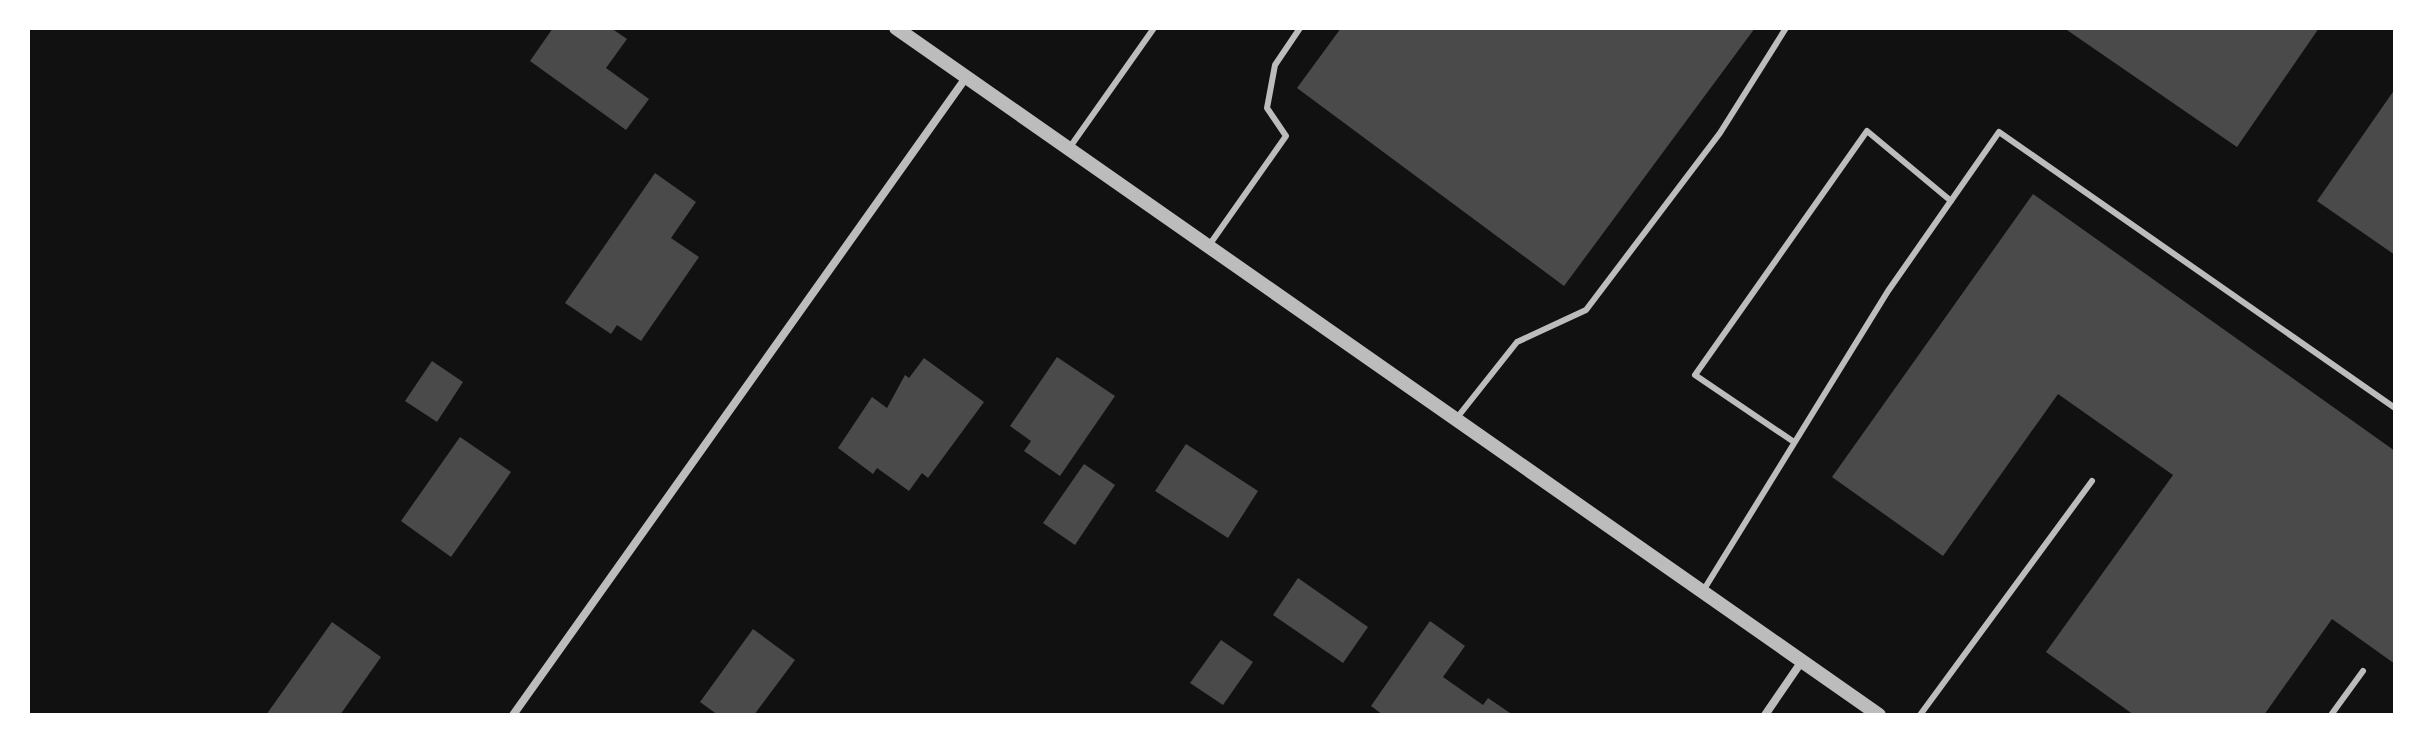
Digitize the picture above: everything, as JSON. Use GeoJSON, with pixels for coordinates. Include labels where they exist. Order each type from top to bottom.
{"type":"FeatureCollection","features":[{"type":"Feature","properties":{"kind":"street"},"geometry":{"type":"LineString","coordinates":[[896,28],[1879,715]]}},
{"type":"Feature","properties":{"kind":"street"},"geometry":{"type":"LineString","coordinates":[[513,715],[965,79]]}},
{"type":"Feature","properties":{"kind":"street"},"geometry":{"type":"LineString","coordinates":[[1765,715],[1802,661]]}},
{"type":"Feature","properties":{"kind":"lane"},"geometry":{"type":"LineString","coordinates":[[1067,150],[1154,28]]}},
{"type":"Feature","properties":{"kind":"lane"},"geometry":{"type":"LineString","coordinates":[[1208,247],[1286,136],[1267,108],[1275,65],[1300,28]]}},
{"type":"Feature","properties":{"kind":"lane"},"geometry":{"type":"LineString","coordinates":[[1456,420],[1517,342],[1586,310],[1720,133],[1786,28]]}},
{"type":"Feature","properties":{"kind":"lane"},"geometry":{"type":"LineString","coordinates":[[1794,442],[1695,375],[1867,131],[1951,201]]}},
{"type":"Feature","properties":{"kind":"lane"},"geometry":{"type":"LineString","coordinates":[[1703,591],[1888,291],[1999,132],[2395,408]]}},
{"type":"Feature","properties":{"kind":"lane"},"geometry":{"type":"LineString","coordinates":[[1920,715],[2092,481]]}},
{"type":"Feature","properties":{"kind":"lane"},"geometry":{"type":"LineString","coordinates":[[2331,715],[2363,671]]}},
{"type":"Feature","properties":{"kind":"building"},"geometry":{"type":"Polygon","coordinates":[[[553,28],[611,28],[627,39],[606,68],[649,99],[626,130],[530,61],[553,28]]]}},
{"type":"Feature","properties":{"kind":"building"},"geometry":{"type":"Polygon","coordinates":[[[1341,28],[1755,28],[1564,286],[1297,88],[1341,28]]]}},
{"type":"Feature","properties":{"kind":"building"},"geometry":{"type":"Polygon","coordinates":[[[2064,28],[2319,28],[2237,147],[2064,28]]]}},
{"type":"Feature","properties":{"kind":"building"},"geometry":{"type":"Polygon","coordinates":[[[2395,89],[2395,255],[2317,201],[2395,89]]]}},
{"type":"Feature","properties":{"kind":"building"},"geometry":{"type":"Polygon","coordinates":[[[655,173],[696,202],[671,238],[699,257],[641,341],[617,325],[611,334],[565,303],[655,173]]]}},
{"type":"Feature","properties":{"kind":"building"},"geometry":{"type":"Polygon","coordinates":[[[2033,194],[2395,451],[2395,664],[2332,619],[2264,715],[2134,715],[2046,652],[2173,475],[2058,394],[1943,556],[1832,477],[2033,194]]]}},
{"type":"Feature","properties":{"kind":"building"},"geometry":{"type":"Polygon","coordinates":[[[1057,357],[1115,396],[1060,476],[1024,451],[1031,441],[1010,426],[1057,357]]]}},
{"type":"Feature","properties":{"kind":"building"},"geometry":{"type":"Polygon","coordinates":[[[924,358],[984,402],[928,478],[922,473],[909,491],[877,468],[873,474],[838,448],[872,397],[887,408],[905,375],[909,378],[924,358]]]}},
{"type":"Feature","properties":{"kind":"building"},"geometry":{"type":"Polygon","coordinates":[[[432,361],[463,382],[437,422],[405,401],[432,361]]]}},
{"type":"Feature","properties":{"kind":"building"},"geometry":{"type":"Polygon","coordinates":[[[460,437],[511,472],[451,557],[401,521],[460,437]]]}},
{"type":"Feature","properties":{"kind":"building"},"geometry":{"type":"Polygon","coordinates":[[[1186,444],[1258,491],[1228,538],[1155,491],[1186,444]]]}},
{"type":"Feature","properties":{"kind":"building"},"geometry":{"type":"Polygon","coordinates":[[[1084,464],[1115,485],[1075,545],[1043,523],[1084,464]]]}},
{"type":"Feature","properties":{"kind":"building"},"geometry":{"type":"Polygon","coordinates":[[[1298,578],[1368,627],[1343,663],[1273,615],[1298,578]]]}},
{"type":"Feature","properties":{"kind":"building"},"geometry":{"type":"Polygon","coordinates":[[[1430,621],[1465,646],[1443,677],[1483,705],[1488,698],[1513,715],[1383,715],[1371,706],[1430,621]]]}},
{"type":"Feature","properties":{"kind":"building"},"geometry":{"type":"Polygon","coordinates":[[[332,622],[381,657],[340,715],[266,715],[332,622]]]}},
{"type":"Feature","properties":{"kind":"building"},"geometry":{"type":"Polygon","coordinates":[[[753,629],[795,660],[754,715],[718,715],[700,702],[753,629]]]}},
{"type":"Feature","properties":{"kind":"building"},"geometry":{"type":"Polygon","coordinates":[[[1221,640],[1253,662],[1223,705],[1190,683],[1221,640]]]}}]}
